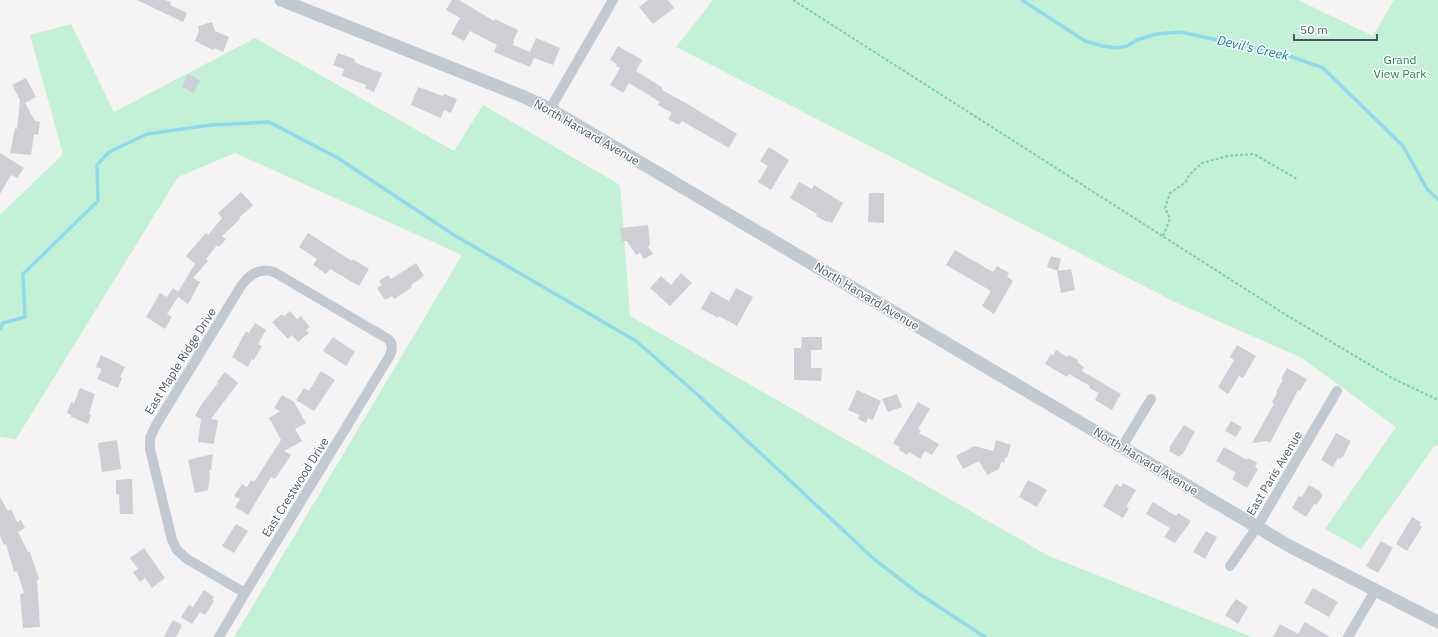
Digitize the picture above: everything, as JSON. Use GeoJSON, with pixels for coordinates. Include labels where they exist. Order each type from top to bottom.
{"type":"FeatureCollection","features":[{"type":"Feature","properties":{"kind":"street","name":"North Harvard Avenue"},"geometry":{"type":"LineString","coordinates":[[281,0],[522,96],[550,109],[1257,527],[1308,556],[1438,622]]}},
{"type":"Feature","properties":{"kind":"street"},"geometry":{"type":"LineString","coordinates":[[550,109],[613,0]]}},
{"type":"Feature","properties":{"kind":"street","name":"East Maple Ridge Drive"},"geometry":{"type":"LineString","coordinates":[[245,593],[187,559],[179,553],[173,544],[150,449],[150,438],[156,425],[241,286],[249,276],[259,271],[266,270],[274,272],[390,341],[392,350]]}},
{"type":"Feature","properties":{"kind":"street","name":"East Crestwood Drive"},"geometry":{"type":"LineString","coordinates":[[219,637],[390,357],[392,350]]}},
{"type":"Feature","properties":{"kind":"street","name":"East Paris Avenue"},"geometry":{"type":"LineString","coordinates":[[1230,566],[1257,527],[1337,391]]}},
{"type":"Feature","properties":{"kind":"street"},"geometry":{"type":"LineString","coordinates":[[1122,447],[1151,398]]}},
{"type":"Feature","properties":{"kind":"street"},"geometry":{"type":"LineString","coordinates":[[1348,637],[1376,590]]}},
{"type":"Feature","properties":{"kind":"path"},"geometry":{"type":"LineString","coordinates":[[793,0],[1283,312],[1392,378],[1438,400]]}},
{"type":"Feature","properties":{"kind":"path"},"geometry":{"type":"LineString","coordinates":[[1163,236],[1170,219],[1165,208],[1170,193],[1185,183],[1189,175],[1202,163],[1228,156],[1254,154],[1297,179]]}},
{"type":"Feature","properties":{"kind":"green space","name":"Grand View Park"},"geometry":{"type":"Polygon","coordinates":[[[713,0],[1298,0],[1373,36],[1394,0],[1438,0],[1438,446],[1435,445],[1361,549],[1325,529],[1396,427],[1302,358],[1175,302],[676,47],[713,0]]]}},
{"type":"Feature","properties":{"kind":"green space"},"geometry":{"type":"Polygon","coordinates":[[[71,24],[114,112],[255,38],[454,151],[483,105],[620,185],[630,316],[1049,556],[1252,637],[234,637],[462,255],[235,153],[178,177],[16,439],[0,437],[0,215],[63,154],[30,35],[71,24]]]}},
{"type":"Feature","properties":{"kind":"building"},"geometry":{"type":"Polygon","coordinates":[[[137,0],[165,0],[171,2],[170,5],[187,13],[183,22],[137,0]]]}},
{"type":"Feature","properties":{"kind":"building"},"geometry":{"type":"Polygon","coordinates":[[[452,0],[459,0],[494,21],[495,19],[518,30],[513,41],[513,45],[530,52],[536,38],[560,48],[553,65],[534,58],[530,67],[494,52],[497,45],[470,31],[464,41],[451,34],[460,18],[446,10],[452,0]]]}},
{"type":"Feature","properties":{"kind":"building"},"geometry":{"type":"Polygon","coordinates":[[[648,0],[668,0],[674,8],[653,24],[639,7],[648,0]]]}},
{"type":"Feature","properties":{"kind":"building"},"geometry":{"type":"Polygon","coordinates":[[[212,22],[215,31],[229,37],[223,52],[214,48],[213,50],[195,41],[199,31],[198,26],[212,22]]]}},
{"type":"Feature","properties":{"kind":"building"},"geometry":{"type":"Polygon","coordinates":[[[618,46],[642,60],[636,71],[663,88],[662,90],[737,134],[729,148],[682,121],[679,125],[668,119],[672,113],[658,105],[660,102],[629,83],[623,93],[610,85],[620,68],[616,66],[617,64],[610,60],[618,46]]]}},
{"type":"Feature","properties":{"kind":"building"},"geometry":{"type":"Polygon","coordinates":[[[338,53],[355,59],[354,61],[358,64],[382,73],[374,92],[365,88],[366,85],[342,76],[344,69],[333,65],[338,53]]]}},
{"type":"Feature","properties":{"kind":"building"},"geometry":{"type":"Polygon","coordinates":[[[188,74],[200,80],[194,93],[182,87],[188,74]]]}},
{"type":"Feature","properties":{"kind":"building"},"geometry":{"type":"Polygon","coordinates":[[[26,78],[36,97],[25,103],[35,121],[40,122],[38,135],[34,134],[31,155],[10,153],[15,128],[17,129],[20,100],[12,85],[26,78]]]}},
{"type":"Feature","properties":{"kind":"building"},"geometry":{"type":"Polygon","coordinates":[[[418,87],[443,96],[444,94],[457,99],[451,113],[444,110],[441,118],[411,105],[418,87]]]}},
{"type":"Feature","properties":{"kind":"building"},"geometry":{"type":"Polygon","coordinates":[[[769,147],[789,160],[771,190],[758,182],[768,166],[760,161],[769,147]]]}},
{"type":"Feature","properties":{"kind":"building"},"geometry":{"type":"Polygon","coordinates":[[[0,153],[24,168],[17,178],[11,175],[0,194],[0,153]]]}},
{"type":"Feature","properties":{"kind":"building"},"geometry":{"type":"Polygon","coordinates":[[[799,182],[812,189],[814,185],[843,203],[832,223],[816,216],[817,214],[790,198],[799,182]]]}},
{"type":"Feature","properties":{"kind":"building"},"geometry":{"type":"Polygon","coordinates":[[[241,192],[253,205],[222,236],[226,239],[219,247],[217,245],[206,259],[208,261],[193,278],[200,282],[188,304],[178,297],[167,314],[172,317],[165,329],[146,317],[160,293],[167,297],[173,288],[178,292],[195,264],[186,256],[206,233],[208,235],[222,218],[218,213],[241,192]]]}},
{"type":"Feature","properties":{"kind":"building"},"geometry":{"type":"Polygon","coordinates":[[[869,193],[884,193],[884,223],[868,222],[869,193]]]}},
{"type":"Feature","properties":{"kind":"building"},"geometry":{"type":"Polygon","coordinates":[[[648,225],[650,245],[648,247],[653,254],[644,259],[640,253],[636,255],[627,241],[622,241],[620,228],[648,225]]]}},
{"type":"Feature","properties":{"kind":"building"},"geometry":{"type":"Polygon","coordinates":[[[308,233],[352,261],[353,259],[369,269],[359,286],[330,269],[326,274],[313,265],[317,259],[299,247],[308,233]]]}},
{"type":"Feature","properties":{"kind":"building"},"geometry":{"type":"Polygon","coordinates":[[[955,250],[993,272],[997,266],[1009,273],[1007,277],[1013,281],[994,314],[982,306],[991,291],[946,265],[955,250]]]}},
{"type":"Feature","properties":{"kind":"building"},"geometry":{"type":"Polygon","coordinates":[[[1051,256],[1061,259],[1058,271],[1047,267],[1051,256]]]}},
{"type":"Feature","properties":{"kind":"building"},"geometry":{"type":"Polygon","coordinates":[[[416,263],[424,276],[411,285],[412,287],[394,299],[392,296],[385,300],[377,288],[382,285],[379,281],[388,275],[391,279],[416,263]]]}},
{"type":"Feature","properties":{"kind":"building"},"geometry":{"type":"Polygon","coordinates":[[[1071,269],[1075,290],[1061,293],[1057,271],[1071,269]]]}},
{"type":"Feature","properties":{"kind":"building"},"geometry":{"type":"Polygon","coordinates":[[[681,273],[692,283],[670,306],[650,288],[661,276],[671,285],[681,273]]]}},
{"type":"Feature","properties":{"kind":"building"},"geometry":{"type":"Polygon","coordinates":[[[736,288],[753,297],[737,326],[719,316],[718,318],[701,309],[711,291],[729,301],[736,288]]]}},
{"type":"Feature","properties":{"kind":"building"},"geometry":{"type":"Polygon","coordinates":[[[290,311],[297,319],[301,316],[310,327],[306,330],[309,333],[298,342],[292,335],[288,339],[272,322],[282,314],[284,316],[290,311]]]}},
{"type":"Feature","properties":{"kind":"building"},"geometry":{"type":"Polygon","coordinates":[[[255,323],[266,330],[258,344],[262,346],[248,367],[232,357],[246,331],[249,333],[255,323]]]}},
{"type":"Feature","properties":{"kind":"building"},"geometry":{"type":"Polygon","coordinates":[[[333,337],[355,352],[346,366],[323,351],[333,337]]]}},
{"type":"Feature","properties":{"kind":"building"},"geometry":{"type":"Polygon","coordinates":[[[802,337],[822,337],[822,350],[811,350],[811,368],[822,368],[821,381],[794,380],[794,348],[801,348],[802,337]]]}},
{"type":"Feature","properties":{"kind":"building"},"geometry":{"type":"Polygon","coordinates":[[[1237,345],[1256,356],[1243,378],[1239,376],[1228,394],[1218,387],[1234,360],[1230,357],[1237,345]]]}},
{"type":"Feature","properties":{"kind":"building"},"geometry":{"type":"Polygon","coordinates":[[[1056,350],[1067,357],[1069,355],[1078,360],[1077,362],[1084,367],[1082,371],[1121,394],[1112,410],[1095,400],[1099,393],[1089,388],[1090,386],[1069,374],[1067,377],[1045,364],[1051,354],[1053,356],[1056,350]]]}},
{"type":"Feature","properties":{"kind":"building"},"geometry":{"type":"Polygon","coordinates":[[[101,355],[125,367],[120,377],[122,378],[118,388],[97,379],[102,369],[96,367],[101,355]]]}},
{"type":"Feature","properties":{"kind":"building"},"geometry":{"type":"Polygon","coordinates":[[[1287,368],[1307,379],[1300,391],[1298,390],[1270,443],[1267,441],[1252,443],[1274,404],[1272,402],[1287,368]]]}},
{"type":"Feature","properties":{"kind":"building"},"geometry":{"type":"Polygon","coordinates":[[[321,371],[335,380],[314,411],[296,400],[304,388],[309,391],[321,371]]]}},
{"type":"Feature","properties":{"kind":"building"},"geometry":{"type":"Polygon","coordinates":[[[225,372],[238,383],[211,419],[218,420],[214,444],[198,442],[201,419],[195,416],[201,405],[225,372]]]}},
{"type":"Feature","properties":{"kind":"building"},"geometry":{"type":"Polygon","coordinates":[[[80,388],[95,394],[89,414],[91,415],[88,424],[71,417],[71,415],[67,413],[71,402],[74,404],[80,388]]]}},
{"type":"Feature","properties":{"kind":"building"},"geometry":{"type":"Polygon","coordinates":[[[857,390],[881,401],[873,420],[868,418],[866,423],[858,419],[860,415],[848,410],[857,390]]]}},
{"type":"Feature","properties":{"kind":"building"},"geometry":{"type":"Polygon","coordinates":[[[897,394],[902,407],[888,412],[882,399],[897,394]]]}},
{"type":"Feature","properties":{"kind":"building"},"geometry":{"type":"Polygon","coordinates":[[[282,395],[294,402],[306,423],[295,429],[302,441],[284,451],[291,455],[275,479],[271,477],[248,515],[235,507],[240,499],[234,496],[242,484],[247,487],[251,480],[254,482],[281,440],[269,418],[280,411],[274,408],[282,395]]]}},
{"type":"Feature","properties":{"kind":"building"},"geometry":{"type":"Polygon","coordinates":[[[918,402],[930,409],[918,429],[921,430],[919,433],[939,444],[932,455],[925,451],[920,459],[909,452],[907,455],[899,450],[900,447],[893,443],[918,402]]]}},
{"type":"Feature","properties":{"kind":"building"},"geometry":{"type":"Polygon","coordinates":[[[1231,421],[1242,427],[1236,437],[1225,431],[1231,421]]]}},
{"type":"Feature","properties":{"kind":"building"},"geometry":{"type":"Polygon","coordinates":[[[1184,425],[1195,432],[1182,455],[1181,454],[1179,457],[1169,451],[1169,448],[1184,425]]]}},
{"type":"Feature","properties":{"kind":"building"},"geometry":{"type":"Polygon","coordinates":[[[1336,433],[1351,441],[1343,457],[1342,456],[1340,459],[1338,458],[1333,467],[1321,460],[1336,433]]]}},
{"type":"Feature","properties":{"kind":"building"},"geometry":{"type":"Polygon","coordinates":[[[117,440],[121,469],[102,472],[98,443],[117,440]]]}},
{"type":"Feature","properties":{"kind":"building"},"geometry":{"type":"Polygon","coordinates":[[[996,440],[1011,445],[1007,458],[1005,458],[1004,463],[1001,462],[999,469],[987,475],[979,461],[963,469],[956,456],[974,446],[993,451],[996,440]]]}},
{"type":"Feature","properties":{"kind":"building"},"geometry":{"type":"Polygon","coordinates":[[[1224,447],[1247,460],[1248,458],[1257,463],[1255,467],[1258,469],[1247,488],[1232,479],[1236,473],[1216,461],[1224,447]]]}},
{"type":"Feature","properties":{"kind":"building"},"geometry":{"type":"Polygon","coordinates":[[[213,454],[211,470],[209,470],[210,477],[208,490],[195,493],[188,460],[213,454]]]}},
{"type":"Feature","properties":{"kind":"building"},"geometry":{"type":"Polygon","coordinates":[[[132,479],[133,514],[120,514],[119,494],[116,495],[116,480],[132,479]]]}},
{"type":"Feature","properties":{"kind":"building"},"geometry":{"type":"Polygon","coordinates":[[[1028,480],[1047,490],[1037,507],[1019,497],[1028,480]]]}},
{"type":"Feature","properties":{"kind":"building"},"geometry":{"type":"Polygon","coordinates":[[[1123,483],[1136,490],[1126,507],[1129,508],[1123,518],[1103,506],[1116,484],[1121,487],[1123,483]]]}},
{"type":"Feature","properties":{"kind":"building"},"geometry":{"type":"Polygon","coordinates":[[[1309,485],[1321,492],[1320,493],[1323,495],[1316,505],[1314,504],[1306,517],[1292,508],[1299,496],[1302,497],[1309,485]]]}},
{"type":"Feature","properties":{"kind":"building"},"geometry":{"type":"Polygon","coordinates":[[[0,497],[8,511],[11,509],[17,522],[21,520],[25,528],[18,532],[28,552],[30,552],[39,579],[37,580],[40,627],[23,628],[20,594],[24,593],[17,571],[14,572],[6,544],[4,545],[0,536],[0,497]]]}},
{"type":"Feature","properties":{"kind":"building"},"geometry":{"type":"Polygon","coordinates":[[[1153,502],[1176,516],[1178,513],[1191,521],[1175,543],[1164,537],[1170,528],[1146,514],[1153,502]]]}},
{"type":"Feature","properties":{"kind":"building"},"geometry":{"type":"Polygon","coordinates":[[[1412,517],[1421,522],[1419,525],[1422,527],[1407,551],[1396,544],[1412,517]]]}},
{"type":"Feature","properties":{"kind":"building"},"geometry":{"type":"Polygon","coordinates":[[[236,524],[248,531],[234,553],[222,546],[236,524]]]}},
{"type":"Feature","properties":{"kind":"building"},"geometry":{"type":"Polygon","coordinates":[[[1206,531],[1217,537],[1205,559],[1193,552],[1206,531]]]}},
{"type":"Feature","properties":{"kind":"building"},"geometry":{"type":"Polygon","coordinates":[[[1381,541],[1393,548],[1378,573],[1366,566],[1381,541]]]}},
{"type":"Feature","properties":{"kind":"building"},"geometry":{"type":"Polygon","coordinates":[[[144,548],[165,578],[152,588],[145,578],[140,582],[133,572],[138,569],[130,558],[144,548]]]}},
{"type":"Feature","properties":{"kind":"building"},"geometry":{"type":"Polygon","coordinates":[[[1313,588],[1338,602],[1329,617],[1304,603],[1313,588]]]}},
{"type":"Feature","properties":{"kind":"building"},"geometry":{"type":"Polygon","coordinates":[[[204,590],[214,597],[212,600],[214,601],[205,615],[200,612],[192,624],[181,617],[189,605],[193,607],[204,590]]]}},
{"type":"Feature","properties":{"kind":"building"},"geometry":{"type":"Polygon","coordinates":[[[1236,599],[1248,607],[1238,624],[1225,615],[1236,599]]]}},
{"type":"Feature","properties":{"kind":"building"},"geometry":{"type":"Polygon","coordinates":[[[173,620],[182,625],[176,637],[164,637],[173,620]]]}},
{"type":"Feature","properties":{"kind":"building"},"geometry":{"type":"Polygon","coordinates":[[[1305,622],[1330,637],[1273,637],[1280,624],[1298,634],[1305,622]]]}},
{"type":"Feature","properties":{"kind":"waterway","name":"Devil's Creek"},"geometry":{"type":"LineString","coordinates":[[1022,0],[1085,41],[1103,46],[1117,48],[1127,46],[1137,40],[1156,34],[1180,32],[1284,54],[1323,68],[1403,146],[1427,189],[1438,199]]}},
{"type":"Feature","properties":{"kind":"waterway"},"geometry":{"type":"LineString","coordinates":[[0,329],[3,323],[25,317],[23,274],[98,201],[97,165],[109,152],[147,134],[211,125],[269,122],[338,158],[454,235],[636,341],[698,395],[874,559],[918,593],[985,637]]}}]}
